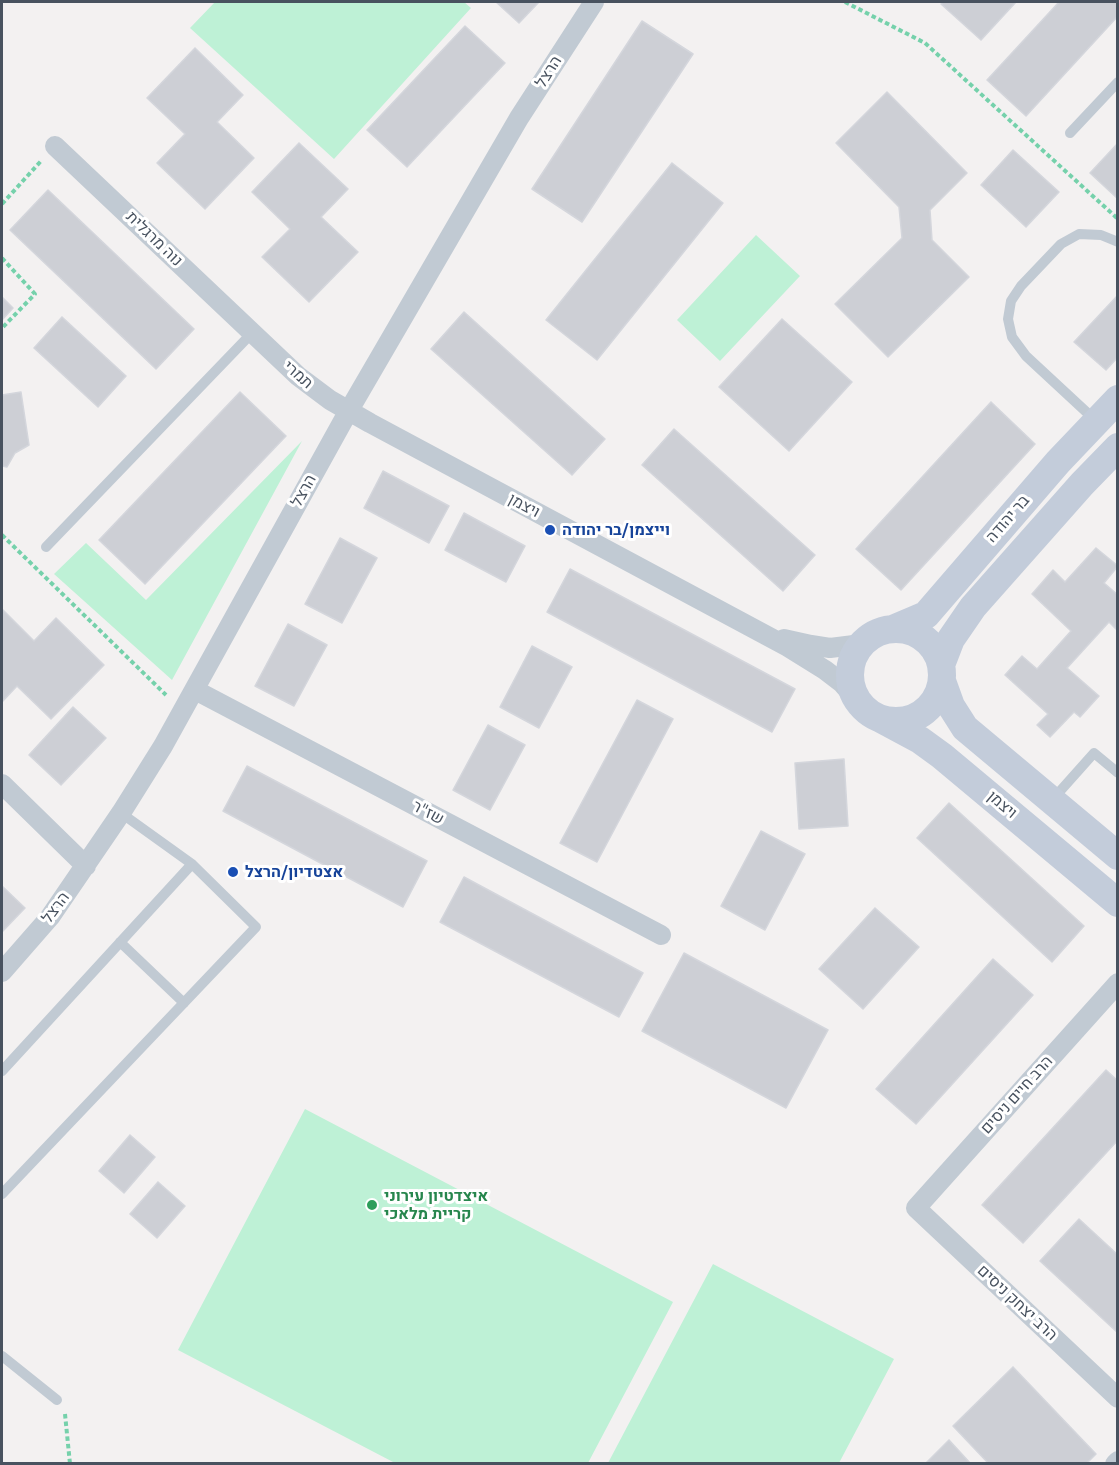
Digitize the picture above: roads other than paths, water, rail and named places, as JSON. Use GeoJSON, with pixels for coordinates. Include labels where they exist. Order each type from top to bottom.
{"type":"FeatureCollection","features":[{"type":"Feature","properties":{"kind":"street","name":"הרצל"},"geometry":{"type":"LineString","coordinates":[[2,972],[50,917],[121,813],[195,690],[348,411],[519,118],[594,2]]}},
{"type":"Feature","properties":{"kind":"street","name":"נוה מרגלית"},"geometry":{"type":"LineString","coordinates":[[55,146],[252,333]]}},
{"type":"Feature","properties":{"kind":"street","name":"תמרי"},"geometry":{"type":"LineString","coordinates":[[252,333],[298,376],[348,411]]}},
{"type":"Feature","properties":{"kind":"street","name":"בר יהודה"},"geometry":{"type":"LineString","coordinates":[[893,629],[926,615],[1058,462],[1118,399]]}},
{"type":"Feature","properties":{"kind":"street","name":"ויצמן"},"geometry":{"type":"LineString","coordinates":[[348,411],[764,634],[825,670],[842,683],[872,713],[920,740],[942,756],[1118,903]]}},
{"type":"Feature","properties":{"kind":"street","name":"בר יהודה"},"geometry":{"type":"LineString","coordinates":[[941,673],[951,639],[973,607],[1082,484],[1118,447]]}},
{"type":"Feature","properties":{"kind":"street"},"geometry":{"type":"LineString","coordinates":[[941,673],[937,696],[927,709],[910,719],[894,721],[872,713],[855,696],[850,673],[854,658],[862,644],[877,633],[893,629],[908,631],[923,637],[935,650],[951,706],[965,728],[1118,856]]}},
{"type":"Feature","properties":{"kind":"street","name":"ויצמן"},"geometry":{"type":"LineString","coordinates":[[764,634],[830,648],[862,644]]}},
{"type":"Feature","properties":{"kind":"street","name":"שז\"ר"},"geometry":{"type":"LineString","coordinates":[[195,690],[661,935]]}},
{"type":"Feature","properties":{"kind":"street"},"geometry":{"type":"LineString","coordinates":[[2,784],[86,866]]}},
{"type":"Feature","properties":{"kind":"street","name":"הרב חיים ניסים"},"geometry":{"type":"LineString","coordinates":[[916,1208],[1118,983]]}},
{"type":"Feature","properties":{"kind":"street","name":"הרב יצחק ניסים"},"geometry":{"type":"LineString","coordinates":[[916,1208],[1118,1398]]}},
{"type":"Feature","properties":{"kind":"lane"},"geometry":{"type":"LineString","coordinates":[[1070,132],[1118,82]]}},
{"type":"Feature","properties":{"kind":"lane"},"geometry":{"type":"LineString","coordinates":[[1096,421],[1026,356],[1012,337],[1008,319],[1011,301],[1021,286],[1061,244],[1079,234],[1101,235],[1118,242]]}},
{"type":"Feature","properties":{"kind":"lane"},"geometry":{"type":"LineString","coordinates":[[46,547],[252,333]]}},
{"type":"Feature","properties":{"kind":"lane"},"geometry":{"type":"LineString","coordinates":[[1051,800],[1094,753],[1118,773]]}},
{"type":"Feature","properties":{"kind":"lane"},"geometry":{"type":"LineString","coordinates":[[2,1194],[256,927],[192,864],[121,813]]}},
{"type":"Feature","properties":{"kind":"lane"},"geometry":{"type":"LineString","coordinates":[[2,1071],[192,864]]}},
{"type":"Feature","properties":{"kind":"lane"},"geometry":{"type":"LineString","coordinates":[[120,942],[184,1003]]}},
{"type":"Feature","properties":{"kind":"lane"},"geometry":{"type":"LineString","coordinates":[[2,1356],[57,1400]]}},
{"type":"Feature","properties":{"kind":"place","name":"וייצמן/בר יהודה"},"geometry":{"type":"Point","coordinates":[550,530]}},
{"type":"Feature","properties":{"kind":"place","name":"אצטדיון/הרצל"},"geometry":{"type":"Point","coordinates":[233,872]}},
{"type":"Feature","properties":{"kind":"place","name":"איצדטיון עירוני קריית מלאכי"},"geometry":{"type":"Point","coordinates":[372,1205]}}]}
